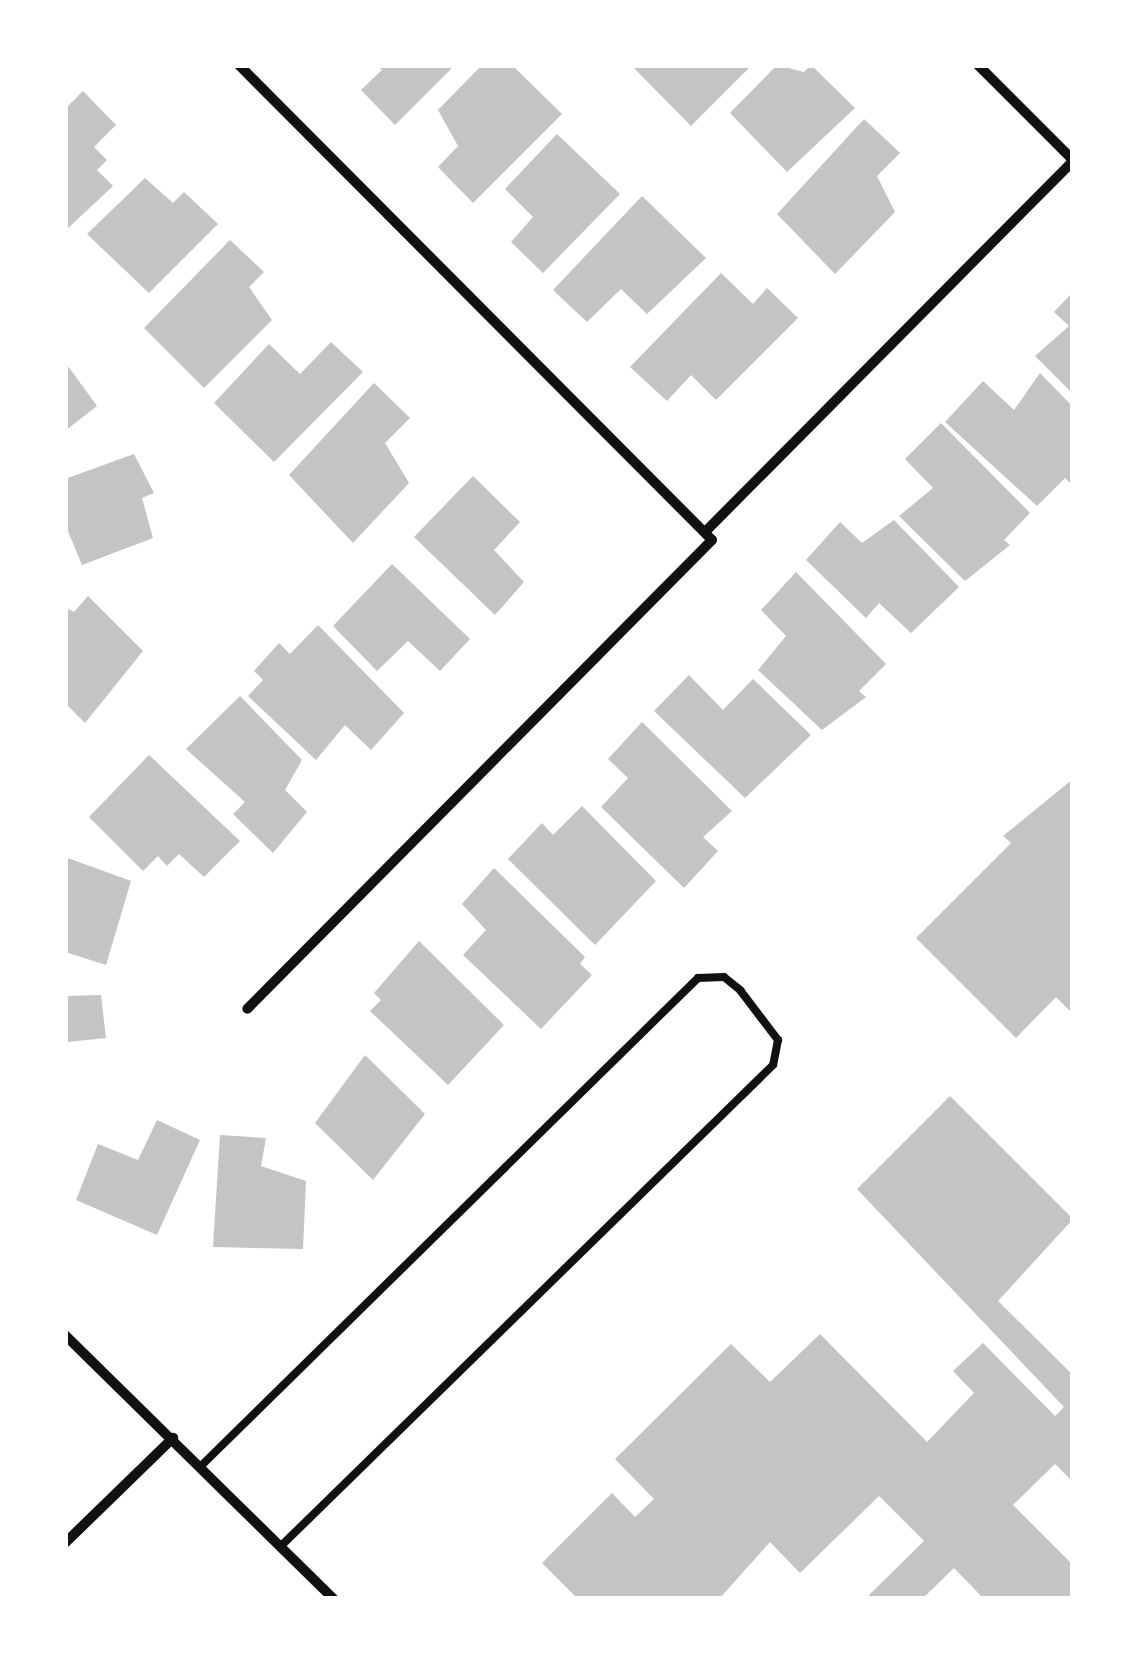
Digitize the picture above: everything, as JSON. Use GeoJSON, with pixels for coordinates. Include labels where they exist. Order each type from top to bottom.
{"type":"FeatureCollection","features":[{"type":"Feature","properties":{"kind":"street"},"geometry":{"type":"LineString","coordinates":[[239,65],[712,540],[247,1009]]}},
{"type":"Feature","properties":{"kind":"street"},"geometry":{"type":"LineString","coordinates":[[704,532],[1073,160],[978,65]]}},
{"type":"Feature","properties":{"kind":"street"},"geometry":{"type":"LineString","coordinates":[[65,1335],[284,1543],[334,1599]]}},
{"type":"Feature","properties":{"kind":"street"},"geometry":{"type":"LineString","coordinates":[[65,1544],[173,1438]]}},
{"type":"Feature","properties":{"kind":"lane"},"geometry":{"type":"LineString","coordinates":[[202,1465],[698,978],[724,977],[740,990],[773,1028],[773,1065],[284,1543]]}},
{"type":"Feature","properties":{"kind":"building"},"geometry":{"type":"Polygon","coordinates":[[[375,65],[455,65],[395,125],[361,90],[382,70],[375,65]]]}},
{"type":"Feature","properties":{"kind":"building"},"geometry":{"type":"Polygon","coordinates":[[[482,65],[512,65],[562,114],[473,203],[438,167],[458,146],[438,110],[482,65]]]}},
{"type":"Feature","properties":{"kind":"building"},"geometry":{"type":"Polygon","coordinates":[[[631,65],[752,65],[691,126],[631,65]]]}},
{"type":"Feature","properties":{"kind":"building"},"geometry":{"type":"Polygon","coordinates":[[[777,65],[804,72],[811,65],[855,108],[787,172],[730,113],[777,65]]]}},
{"type":"Feature","properties":{"kind":"building"},"geometry":{"type":"Polygon","coordinates":[[[83,91],[116,125],[94,147],[107,160],[97,170],[113,186],[65,231],[65,109],[83,91]]]}},
{"type":"Feature","properties":{"kind":"building"},"geometry":{"type":"Polygon","coordinates":[[[864,119],[900,153],[877,176],[895,212],[835,274],[777,214],[864,119]]]}},
{"type":"Feature","properties":{"kind":"building"},"geometry":{"type":"Polygon","coordinates":[[[557,134],[620,194],[543,273],[511,242],[533,217],[505,189],[557,134]]]}},
{"type":"Feature","properties":{"kind":"building"},"geometry":{"type":"Polygon","coordinates":[[[145,178],[173,203],[184,192],[218,224],[149,293],[87,234],[145,178]]]}},
{"type":"Feature","properties":{"kind":"building"},"geometry":{"type":"Polygon","coordinates":[[[642,196],[706,258],[647,314],[621,289],[587,322],[553,290],[642,196]]]}},
{"type":"Feature","properties":{"kind":"building"},"geometry":{"type":"Polygon","coordinates":[[[230,240],[264,272],[249,287],[272,320],[204,388],[144,328],[230,240]]]}},
{"type":"Feature","properties":{"kind":"building"},"geometry":{"type":"Polygon","coordinates":[[[721,273],[753,304],[767,288],[798,318],[716,400],[691,375],[667,401],[630,367],[721,273]]]}},
{"type":"Feature","properties":{"kind":"building"},"geometry":{"type":"Polygon","coordinates":[[[1073,292],[1073,394],[1035,356],[1069,326],[1054,312],[1073,292]]]}},
{"type":"Feature","properties":{"kind":"building"},"geometry":{"type":"Polygon","coordinates":[[[331,342],[363,372],[274,462],[214,403],[269,344],[300,374],[331,342]]]}},
{"type":"Feature","properties":{"kind":"building"},"geometry":{"type":"Polygon","coordinates":[[[65,362],[97,406],[65,431],[65,362]]]}},
{"type":"Feature","properties":{"kind":"building"},"geometry":{"type":"Polygon","coordinates":[[[1040,373],[1073,407],[1073,486],[1065,478],[1037,506],[945,422],[983,381],[1014,410],[1040,373]]]}},
{"type":"Feature","properties":{"kind":"building"},"geometry":{"type":"Polygon","coordinates":[[[374,383],[410,418],[385,443],[409,483],[353,543],[289,475],[374,383]]]}},
{"type":"Feature","properties":{"kind":"building"},"geometry":{"type":"Polygon","coordinates":[[[941,423],[1030,513],[1004,540],[1010,545],[965,581],[899,516],[933,488],[905,459],[941,423]]]}},
{"type":"Feature","properties":{"kind":"building"},"geometry":{"type":"Polygon","coordinates":[[[134,454],[154,493],[142,498],[153,538],[82,565],[65,524],[65,479],[134,454]]]}},
{"type":"Feature","properties":{"kind":"building"},"geometry":{"type":"Polygon","coordinates":[[[473,476],[520,522],[494,550],[524,582],[495,615],[414,537],[473,476]]]}},
{"type":"Feature","properties":{"kind":"building"},"geometry":{"type":"Polygon","coordinates":[[[894,520],[959,587],[911,633],[879,603],[866,618],[806,560],[840,522],[862,543],[894,520]]]}},
{"type":"Feature","properties":{"kind":"building"},"geometry":{"type":"Polygon","coordinates":[[[392,564],[470,639],[440,671],[408,641],[377,671],[333,626],[392,564]]]}},
{"type":"Feature","properties":{"kind":"building"},"geometry":{"type":"Polygon","coordinates":[[[796,572],[886,664],[859,691],[866,697],[822,730],[758,670],[786,636],[761,610],[796,572]]]}},
{"type":"Feature","properties":{"kind":"building"},"geometry":{"type":"Polygon","coordinates":[[[88,596],[143,651],[85,723],[65,703],[65,607],[74,612],[88,596]]]}},
{"type":"Feature","properties":{"kind":"building"},"geometry":{"type":"Polygon","coordinates":[[[318,625],[404,713],[371,750],[345,725],[316,760],[248,696],[263,680],[254,671],[279,643],[290,654],[318,625]]]}},
{"type":"Feature","properties":{"kind":"building"},"geometry":{"type":"Polygon","coordinates":[[[689,675],[723,710],[753,679],[811,735],[745,798],[654,711],[689,675]]]}},
{"type":"Feature","properties":{"kind":"building"},"geometry":{"type":"Polygon","coordinates":[[[240,696],[302,760],[285,790],[307,812],[273,853],[233,814],[245,802],[186,749],[240,696]]]}},
{"type":"Feature","properties":{"kind":"building"},"geometry":{"type":"Polygon","coordinates":[[[642,722],[732,811],[703,837],[718,851],[684,888],[601,807],[628,778],[608,759],[642,722]]]}},
{"type":"Feature","properties":{"kind":"building"},"geometry":{"type":"Polygon","coordinates":[[[149,755],[240,841],[204,877],[179,854],[167,866],[158,856],[143,871],[89,817],[149,755]]]}},
{"type":"Feature","properties":{"kind":"building"},"geometry":{"type":"Polygon","coordinates":[[[1073,779],[1073,1014],[1056,997],[1016,1038],[916,938],[1011,843],[1003,836],[1073,779]]]}},
{"type":"Feature","properties":{"kind":"building"},"geometry":{"type":"Polygon","coordinates":[[[582,806],[656,881],[595,945],[508,859],[542,823],[553,835],[582,806]]]}},
{"type":"Feature","properties":{"kind":"building"},"geometry":{"type":"Polygon","coordinates":[[[65,857],[131,881],[106,965],[65,952],[65,857]]]}},
{"type":"Feature","properties":{"kind":"building"},"geometry":{"type":"Polygon","coordinates":[[[494,868],[585,957],[580,964],[592,975],[541,1029],[463,955],[486,930],[462,904],[494,868]]]}},
{"type":"Feature","properties":{"kind":"building"},"geometry":{"type":"Polygon","coordinates":[[[419,941],[504,1025],[448,1085],[370,1011],[381,1000],[374,993],[419,941]]]}},
{"type":"Feature","properties":{"kind":"building"},"geometry":{"type":"Polygon","coordinates":[[[101,995],[106,1038],[68,1042],[65,1082],[65,996],[101,995]]]}},
{"type":"Feature","properties":{"kind":"building"},"geometry":{"type":"Polygon","coordinates":[[[365,1055],[425,1114],[373,1180],[315,1123],[365,1055]]]}},
{"type":"Feature","properties":{"kind":"building"},"geometry":{"type":"Polygon","coordinates":[[[950,1096],[1073,1219],[998,1301],[1073,1375],[1073,1482],[1055,1464],[1013,1505],[1073,1565],[1073,1599],[984,1599],[954,1568],[922,1599],[865,1599],[924,1541],[879,1496],[800,1573],[770,1542],[719,1599],[578,1599],[542,1563],[612,1493],[635,1517],[654,1499],[615,1459],[731,1344],[770,1382],[820,1334],[927,1442],[974,1393],[953,1371],[983,1343],[1055,1416],[1064,1407],[857,1189],[950,1096]]]}},
{"type":"Feature","properties":{"kind":"building"},"geometry":{"type":"Polygon","coordinates":[[[157,1120],[200,1140],[157,1235],[76,1200],[98,1144],[138,1160],[157,1120]]]}},
{"type":"Feature","properties":{"kind":"building"},"geometry":{"type":"Polygon","coordinates":[[[220,1135],[266,1138],[261,1166],[306,1181],[303,1249],[213,1247],[220,1135]]]}}]}
